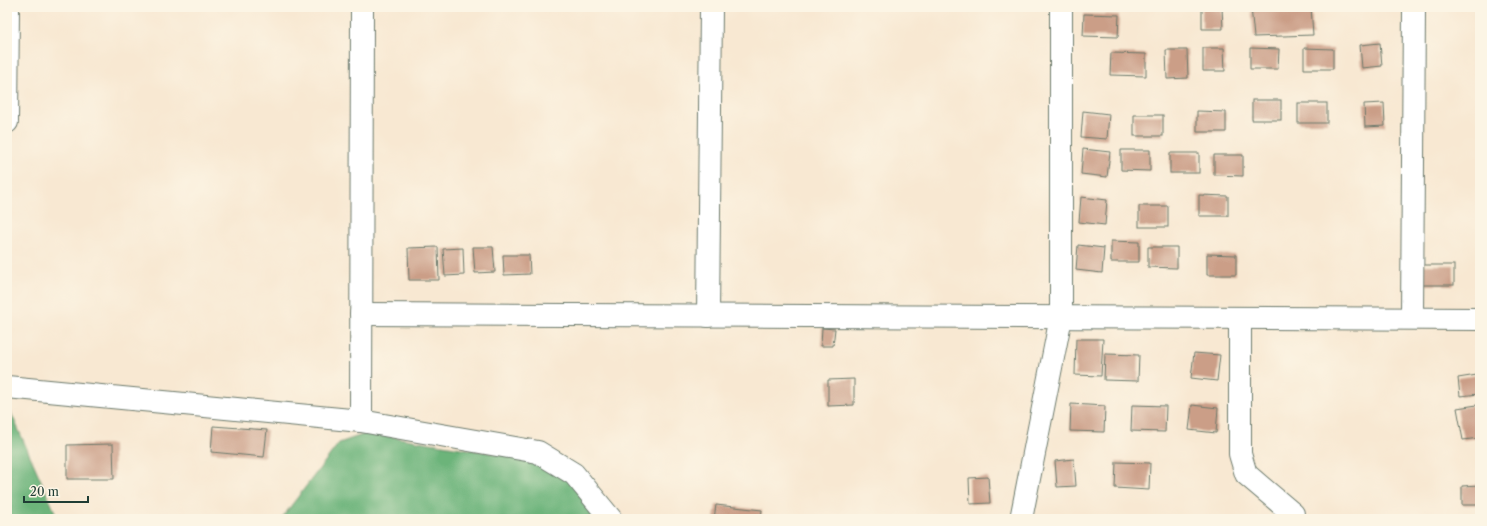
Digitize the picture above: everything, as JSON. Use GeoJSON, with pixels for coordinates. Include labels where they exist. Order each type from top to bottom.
{"type":"FeatureCollection","features":[{"type":"Feature","properties":{"kind":"street"},"geometry":{"type":"LineString","coordinates":[[7,122],[8,7]]}},
{"type":"Feature","properties":{"kind":"street"},"geometry":{"type":"LineString","coordinates":[[361,421],[362,7]]}},
{"type":"Feature","properties":{"kind":"street"},"geometry":{"type":"LineString","coordinates":[[708,316],[710,7]]}},
{"type":"Feature","properties":{"kind":"street"},"geometry":{"type":"LineString","coordinates":[[1021,519],[1061,317],[1061,7]]}},
{"type":"Feature","properties":{"kind":"street"},"geometry":{"type":"LineString","coordinates":[[1412,318],[1414,7]]}},
{"type":"Feature","properties":{"kind":"street"},"geometry":{"type":"LineString","coordinates":[[361,314],[1480,319]]}},
{"type":"Feature","properties":{"kind":"street"},"geometry":{"type":"LineString","coordinates":[[1240,318],[1240,454],[1246,474],[1293,514],[1293,519]]}},
{"type":"Feature","properties":{"kind":"street"},"geometry":{"type":"LineString","coordinates":[[7,386],[361,421],[538,452],[574,474],[611,519]]}},
{"type":"Feature","properties":{"kind":"green space"},"geometry":{"type":"Polygon","coordinates":[[[8,406],[58,519],[7,519],[8,406]]]}},
{"type":"Feature","properties":{"kind":"green space"},"geometry":{"type":"Polygon","coordinates":[[[368,433],[529,459],[565,475],[598,519],[281,519],[339,443],[368,433]]]}},
{"type":"Feature","properties":{"kind":"building"},"geometry":{"type":"Polygon","coordinates":[[[1202,7],[1222,7],[1223,29],[1202,29],[1202,7]]]}},
{"type":"Feature","properties":{"kind":"building"},"geometry":{"type":"Polygon","coordinates":[[[1251,7],[1311,7],[1313,35],[1254,37],[1251,7]]]}},
{"type":"Feature","properties":{"kind":"building"},"geometry":{"type":"Polygon","coordinates":[[[1084,14],[1119,15],[1118,37],[1083,36],[1084,14]]]}},
{"type":"Feature","properties":{"kind":"building"},"geometry":{"type":"Polygon","coordinates":[[[1380,43],[1382,66],[1362,68],[1360,45],[1380,43]]]}},
{"type":"Feature","properties":{"kind":"building"},"geometry":{"type":"Polygon","coordinates":[[[1203,48],[1224,48],[1225,71],[1203,71],[1203,48]]]}},
{"type":"Feature","properties":{"kind":"building"},"geometry":{"type":"Polygon","coordinates":[[[1250,48],[1279,49],[1278,69],[1250,69],[1250,48]]]}},
{"type":"Feature","properties":{"kind":"building"},"geometry":{"type":"Polygon","coordinates":[[[1304,48],[1333,49],[1333,69],[1304,69],[1304,48]]]}},
{"type":"Feature","properties":{"kind":"building"},"geometry":{"type":"Polygon","coordinates":[[[1166,50],[1187,50],[1188,78],[1167,79],[1166,50]]]}},
{"type":"Feature","properties":{"kind":"building"},"geometry":{"type":"Polygon","coordinates":[[[1111,53],[1146,54],[1146,76],[1110,75],[1111,53]]]}},
{"type":"Feature","properties":{"kind":"building"},"geometry":{"type":"Polygon","coordinates":[[[1252,100],[1281,100],[1281,120],[1252,120],[1252,100]]]}},
{"type":"Feature","properties":{"kind":"building"},"geometry":{"type":"Polygon","coordinates":[[[1298,103],[1327,103],[1327,123],[1298,123],[1298,103]]]}},
{"type":"Feature","properties":{"kind":"building"},"geometry":{"type":"Polygon","coordinates":[[[1384,103],[1385,126],[1365,127],[1364,104],[1384,103]]]}},
{"type":"Feature","properties":{"kind":"building"},"geometry":{"type":"Polygon","coordinates":[[[1083,111],[1109,114],[1107,139],[1081,137],[1083,111]]]}},
{"type":"Feature","properties":{"kind":"building"},"geometry":{"type":"Polygon","coordinates":[[[1197,111],[1226,112],[1226,132],[1197,132],[1197,111]]]}},
{"type":"Feature","properties":{"kind":"building"},"geometry":{"type":"Polygon","coordinates":[[[1134,115],[1163,115],[1163,136],[1134,136],[1134,115]]]}},
{"type":"Feature","properties":{"kind":"building"},"geometry":{"type":"Polygon","coordinates":[[[1083,149],[1110,152],[1107,177],[1081,174],[1083,149]]]}},
{"type":"Feature","properties":{"kind":"building"},"geometry":{"type":"Polygon","coordinates":[[[1121,150],[1150,150],[1150,171],[1121,170],[1121,150]]]}},
{"type":"Feature","properties":{"kind":"building"},"geometry":{"type":"Polygon","coordinates":[[[1170,153],[1199,153],[1199,173],[1170,173],[1170,153]]]}},
{"type":"Feature","properties":{"kind":"building"},"geometry":{"type":"Polygon","coordinates":[[[1214,155],[1243,155],[1243,176],[1214,175],[1214,155]]]}},
{"type":"Feature","properties":{"kind":"building"},"geometry":{"type":"Polygon","coordinates":[[[1199,195],[1228,196],[1228,216],[1199,216],[1199,195]]]}},
{"type":"Feature","properties":{"kind":"building"},"geometry":{"type":"Polygon","coordinates":[[[1081,197],[1107,200],[1105,225],[1079,222],[1081,197]]]}},
{"type":"Feature","properties":{"kind":"building"},"geometry":{"type":"Polygon","coordinates":[[[1139,206],[1168,206],[1168,227],[1139,227],[1139,206]]]}},
{"type":"Feature","properties":{"kind":"building"},"geometry":{"type":"Polygon","coordinates":[[[1111,241],[1139,242],[1139,262],[1111,262],[1111,241]]]}},
{"type":"Feature","properties":{"kind":"building"},"geometry":{"type":"Polygon","coordinates":[[[1078,245],[1104,248],[1102,273],[1076,270],[1078,245]]]}},
{"type":"Feature","properties":{"kind":"building"},"geometry":{"type":"Polygon","coordinates":[[[438,247],[439,280],[409,280],[408,248],[438,247]]]}},
{"type":"Feature","properties":{"kind":"building"},"geometry":{"type":"Polygon","coordinates":[[[473,247],[493,247],[495,272],[475,273],[473,247]]]}},
{"type":"Feature","properties":{"kind":"building"},"geometry":{"type":"Polygon","coordinates":[[[1148,247],[1177,247],[1177,268],[1148,267],[1148,247]]]}},
{"type":"Feature","properties":{"kind":"building"},"geometry":{"type":"Polygon","coordinates":[[[463,248],[464,275],[445,276],[443,249],[463,248]]]}},
{"type":"Feature","properties":{"kind":"building"},"geometry":{"type":"Polygon","coordinates":[[[1207,254],[1236,255],[1236,275],[1207,275],[1207,254]]]}},
{"type":"Feature","properties":{"kind":"building"},"geometry":{"type":"Polygon","coordinates":[[[503,255],[529,255],[530,274],[504,275],[503,255]]]}},
{"type":"Feature","properties":{"kind":"building"},"geometry":{"type":"Polygon","coordinates":[[[1422,265],[1454,265],[1454,285],[1422,285],[1422,265]]]}},
{"type":"Feature","properties":{"kind":"building"},"geometry":{"type":"Polygon","coordinates":[[[822,328],[835,329],[833,346],[821,346],[822,328]]]}},
{"type":"Feature","properties":{"kind":"building"},"geometry":{"type":"Polygon","coordinates":[[[1076,339],[1103,339],[1101,376],[1075,375],[1076,339]]]}},
{"type":"Feature","properties":{"kind":"building"},"geometry":{"type":"Polygon","coordinates":[[[1194,353],[1220,355],[1217,381],[1191,378],[1194,353]]]}},
{"type":"Feature","properties":{"kind":"building"},"geometry":{"type":"Polygon","coordinates":[[[1105,354],[1139,355],[1138,381],[1104,380],[1105,354]]]}},
{"type":"Feature","properties":{"kind":"building"},"geometry":{"type":"Polygon","coordinates":[[[1477,375],[1479,394],[1460,396],[1458,378],[1477,375]]]}},
{"type":"Feature","properties":{"kind":"building"},"geometry":{"type":"Polygon","coordinates":[[[854,379],[854,405],[828,406],[828,380],[854,379]]]}},
{"type":"Feature","properties":{"kind":"building"},"geometry":{"type":"Polygon","coordinates":[[[1071,404],[1105,406],[1104,432],[1070,431],[1071,404]]]}},
{"type":"Feature","properties":{"kind":"building"},"geometry":{"type":"Polygon","coordinates":[[[1132,405],[1166,406],[1165,432],[1131,431],[1132,405]]]}},
{"type":"Feature","properties":{"kind":"building"},"geometry":{"type":"Polygon","coordinates":[[[1192,405],[1218,408],[1216,433],[1189,430],[1192,405]]]}},
{"type":"Feature","properties":{"kind":"building"},"geometry":{"type":"Polygon","coordinates":[[[1477,405],[1480,423],[1480,438],[1463,440],[1457,408],[1477,405]]]}},
{"type":"Feature","properties":{"kind":"building"},"geometry":{"type":"Polygon","coordinates":[[[213,426],[267,430],[264,457],[211,452],[213,426]]]}},
{"type":"Feature","properties":{"kind":"building"},"geometry":{"type":"Polygon","coordinates":[[[113,444],[114,479],[67,479],[67,445],[113,444]]]}},
{"type":"Feature","properties":{"kind":"building"},"geometry":{"type":"Polygon","coordinates":[[[1074,459],[1076,486],[1057,487],[1055,461],[1074,459]]]}},
{"type":"Feature","properties":{"kind":"building"},"geometry":{"type":"Polygon","coordinates":[[[1116,462],[1150,463],[1149,490],[1115,488],[1116,462]]]}},
{"type":"Feature","properties":{"kind":"building"},"geometry":{"type":"Polygon","coordinates":[[[988,477],[990,503],[970,504],[969,478],[988,477]]]}},
{"type":"Feature","properties":{"kind":"building"},"geometry":{"type":"Polygon","coordinates":[[[1480,485],[1480,505],[1462,505],[1462,486],[1480,485]]]}},
{"type":"Feature","properties":{"kind":"building"},"geometry":{"type":"Polygon","coordinates":[[[716,505],[762,510],[761,519],[714,519],[716,505]]]}}]}
